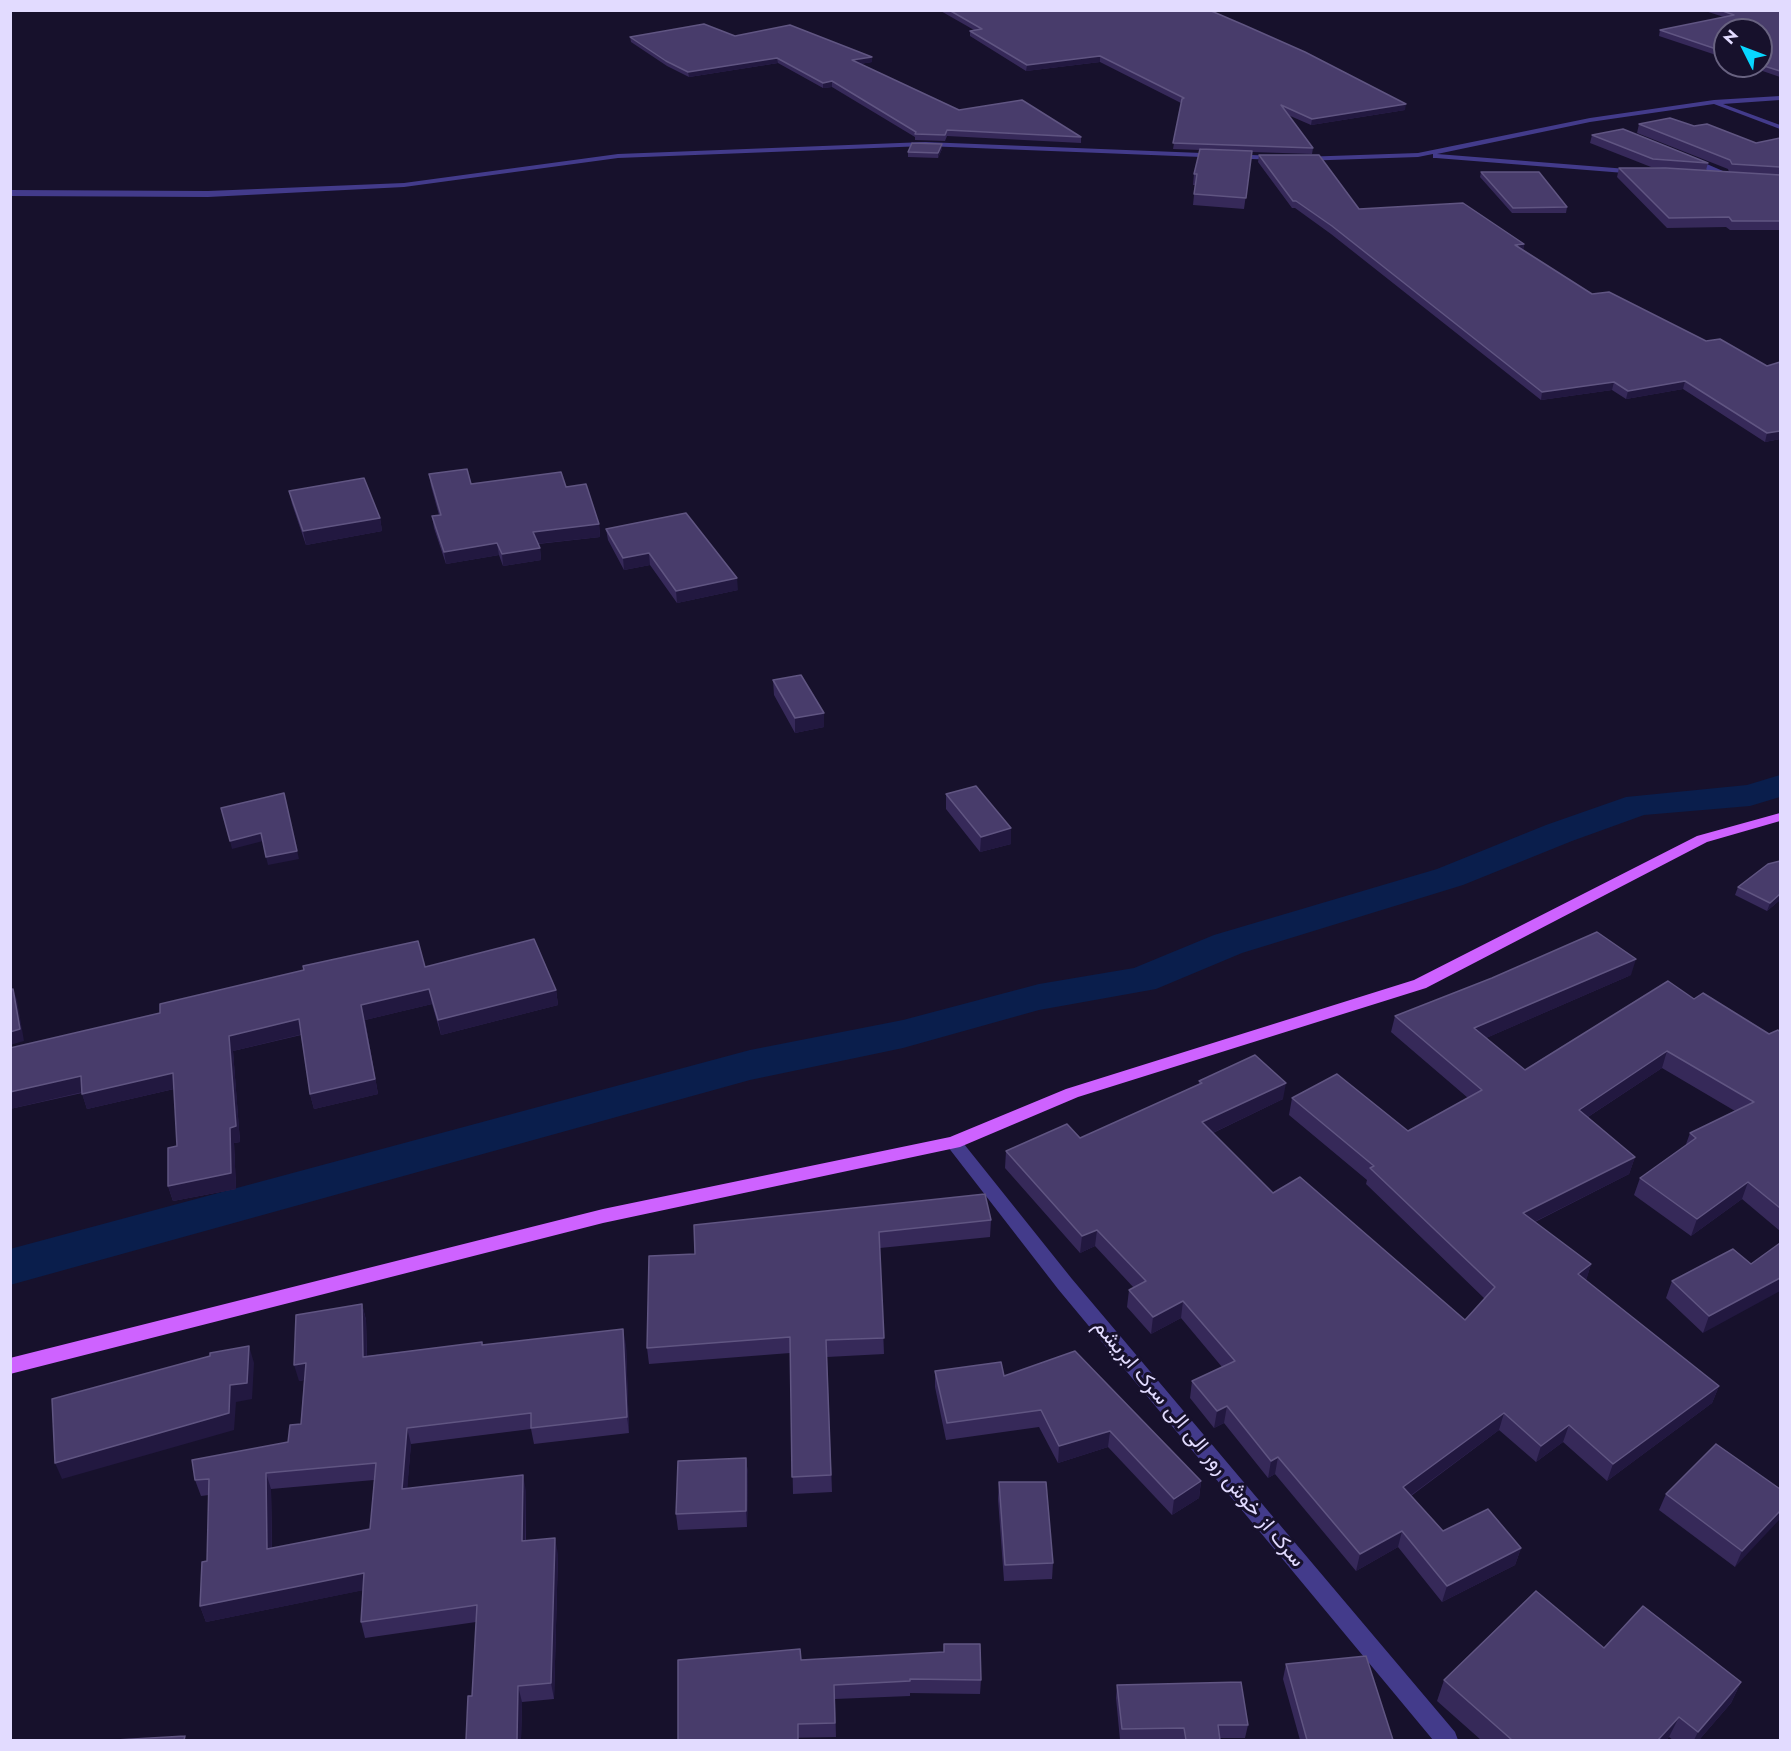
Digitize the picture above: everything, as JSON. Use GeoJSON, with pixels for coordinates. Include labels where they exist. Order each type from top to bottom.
{"type":"FeatureCollection","features":[{"type":"Feature","properties":{"kind":"main road"},"geometry":{"type":"LineString","coordinates":[[10,1366],[603,1216],[954,1143],[1072,1093],[1420,984],[1702,839],[1780,817]]}},
{"type":"Feature","properties":{"kind":"street"},"geometry":{"type":"LineString","coordinates":[[1418,155],[1590,120],[1713,102],[1780,98]]}},
{"type":"Feature","properties":{"kind":"street"},"geometry":{"type":"LineString","coordinates":[[1713,102],[1780,127]]}},
{"type":"Feature","properties":{"kind":"street"},"geometry":{"type":"LineString","coordinates":[[1590,120],[1611,129]]}},
{"type":"Feature","properties":{"kind":"street"},"geometry":{"type":"LineString","coordinates":[[10,193],[208,194],[404,184],[618,156],[925,144],[1283,159]]}},
{"type":"Feature","properties":{"kind":"street"},"geometry":{"type":"LineString","coordinates":[[1295,159],[1418,155],[1645,172]]}},
{"type":"Feature","properties":{"kind":"street"},"geometry":{"type":"LineString","coordinates":[[1685,158],[1738,179]]}},
{"type":"Feature","properties":{"kind":"street"},"geometry":{"type":"LineString","coordinates":[[1704,177],[1749,180]]}},
{"type":"Feature","properties":{"kind":"street","name":"سرک از خوش رور الی الی سرک ابریشم"},"geometry":{"type":"LineString","coordinates":[[954,1143],[1073,1293],[1447,1740]]}},
{"type":"Feature","properties":{"kind":"building"},"geometry":{"type":"Polygon","coordinates":[[[949,10],[1209,10],[1305,52],[1406,104],[1312,119],[1281,105],[1313,148],[1173,143],[1184,98],[1100,56],[1027,65],[970,31],[982,29],[949,10]]]}},
{"type":"Feature","properties":{"kind":"building"},"geometry":{"type":"Polygon","coordinates":[[[1720,10],[1780,10],[1780,71],[1773,69],[1773,18],[1719,18],[1734,15],[1720,10]]]}},
{"type":"Feature","properties":{"kind":"building"},"geometry":{"type":"Polygon","coordinates":[[[1713,19],[1713,48],[1660,30],[1713,19]]]}},
{"type":"Feature","properties":{"kind":"building"},"geometry":{"type":"Polygon","coordinates":[[[704,24],[735,36],[790,25],[872,57],[852,60],[959,110],[1022,100],[1081,137],[947,130],[945,135],[915,134],[916,132],[832,81],[823,83],[777,58],[688,72],[666,61],[630,37],[704,24]]]}},
{"type":"Feature","properties":{"kind":"building"},"geometry":{"type":"Polygon","coordinates":[[[1670,118],[1694,126],[1707,124],[1756,143],[1780,138],[1780,167],[1732,164],[1730,160],[1639,124],[1670,118]]]}},
{"type":"Feature","properties":{"kind":"building"},"geometry":{"type":"Polygon","coordinates":[[[1623,129],[1708,163],[1653,159],[1592,135],[1623,129]]]}},
{"type":"Feature","properties":{"kind":"building"},"geometry":{"type":"Polygon","coordinates":[[[912,143],[942,144],[938,153],[908,152],[912,143]]]}},
{"type":"Feature","properties":{"kind":"building"},"geometry":{"type":"Polygon","coordinates":[[[1200,149],[1252,151],[1246,198],[1194,194],[1197,174],[1194,174],[1200,149]]]}},
{"type":"Feature","properties":{"kind":"building"},"geometry":{"type":"Polygon","coordinates":[[[1259,155],[1319,155],[1359,209],[1463,203],[1524,244],[1515,245],[1592,294],[1609,292],[1706,341],[1720,339],[1767,366],[1780,362],[1780,431],[1767,433],[1685,381],[1628,391],[1614,382],[1542,392],[1332,226],[1293,201],[1259,155]]]}},
{"type":"Feature","properties":{"kind":"building"},"geometry":{"type":"Polygon","coordinates":[[[1619,168],[1666,168],[1780,175],[1780,221],[1732,221],[1729,217],[1669,218],[1619,168]]]}},
{"type":"Feature","properties":{"kind":"building"},"geometry":{"type":"Polygon","coordinates":[[[1481,172],[1539,172],[1567,207],[1513,208],[1481,172]]]}},
{"type":"Feature","properties":{"kind":"building"},"geometry":{"type":"Polygon","coordinates":[[[467,469],[471,484],[561,472],[566,487],[586,484],[599,524],[533,532],[540,548],[502,554],[497,543],[444,552],[432,516],[441,515],[429,474],[467,469]]]}},
{"type":"Feature","properties":{"kind":"building"},"geometry":{"type":"Polygon","coordinates":[[[364,478],[380,518],[303,531],[289,491],[364,478]]]}},
{"type":"Feature","properties":{"kind":"building"},"geometry":{"type":"Polygon","coordinates":[[[686,513],[737,578],[676,591],[649,553],[623,558],[606,529],[686,513]]]}},
{"type":"Feature","properties":{"kind":"building"},"geometry":{"type":"Polygon","coordinates":[[[801,675],[824,713],[795,718],[773,680],[801,675]]]}},
{"type":"Feature","properties":{"kind":"building"},"geometry":{"type":"Polygon","coordinates":[[[976,786],[1011,828],[981,837],[946,794],[976,786]]]}},
{"type":"Feature","properties":{"kind":"building"},"geometry":{"type":"Polygon","coordinates":[[[284,793],[297,851],[266,857],[261,833],[230,841],[221,808],[284,793]]]}},
{"type":"Feature","properties":{"kind":"building"},"geometry":{"type":"Polygon","coordinates":[[[1780,861],[1780,894],[1770,903],[1738,887],[1768,864],[1780,861]]]}},
{"type":"Feature","properties":{"kind":"building"},"geometry":{"type":"Polygon","coordinates":[[[1597,932],[1636,959],[1474,1028],[1525,1070],[1668,981],[1694,999],[1703,993],[1769,1034],[1778,1030],[1780,1032],[1780,1208],[1748,1182],[1697,1219],[1640,1178],[1696,1138],[1690,1133],[1754,1102],[1667,1051],[1579,1110],[1635,1157],[1523,1213],[1591,1264],[1578,1274],[1719,1386],[1613,1464],[1569,1425],[1541,1446],[1504,1413],[1403,1487],[1443,1531],[1488,1509],[1521,1548],[1447,1586],[1402,1531],[1360,1554],[1278,1457],[1271,1461],[1227,1406],[1217,1411],[1192,1381],[1235,1361],[1183,1301],[1153,1317],[1129,1290],[1146,1281],[1097,1230],[1082,1236],[1006,1151],[1067,1124],[1080,1138],[1202,1083],[1199,1081],[1255,1055],[1286,1083],[1202,1122],[1273,1193],[1300,1177],[1465,1320],[1495,1287],[1370,1168],[1374,1166],[1292,1098],[1337,1074],[1408,1131],[1482,1090],[1395,1016],[1492,978],[1597,932]]]}},
{"type":"Feature","properties":{"kind":"building"},"geometry":{"type":"Polygon","coordinates":[[[534,939],[556,990],[438,1020],[429,989],[361,1005],[375,1079],[310,1094],[299,1019],[229,1036],[236,1126],[230,1128],[231,1173],[168,1186],[168,1148],[177,1146],[173,1073],[82,1094],[81,1076],[10,1092],[10,1048],[160,1013],[160,1004],[304,970],[303,966],[418,941],[425,967],[534,939]]]}},
{"type":"Feature","properties":{"kind":"building"},"geometry":{"type":"Polygon","coordinates":[[[13,989],[20,1029],[10,1032],[10,990],[13,989]]]}},
{"type":"Feature","properties":{"kind":"building"},"geometry":{"type":"Polygon","coordinates":[[[985,1194],[991,1220],[879,1232],[884,1338],[826,1340],[831,1475],[792,1477],[790,1337],[647,1348],[649,1256],[695,1254],[694,1225],[985,1194]]]}},
{"type":"Feature","properties":{"kind":"building"},"geometry":{"type":"Polygon","coordinates":[[[1780,1243],[1780,1278],[1709,1316],[1672,1281],[1733,1249],[1751,1264],[1780,1243]]]}},
{"type":"Feature","properties":{"kind":"building"},"geometry":{"type":"Polygon","coordinates":[[[362,1304],[363,1357],[482,1342],[482,1345],[623,1329],[627,1417],[531,1428],[531,1413],[407,1428],[402,1489],[523,1475],[522,1541],[555,1538],[551,1683],[518,1686],[517,1740],[466,1740],[468,1696],[472,1696],[477,1605],[361,1622],[364,1573],[200,1606],[202,1562],[207,1561],[209,1479],[195,1480],[192,1460],[288,1442],[290,1425],[301,1424],[306,1363],[294,1365],[296,1315],[362,1304]],[[376,1463],[266,1473],[267,1549],[370,1529],[376,1463]]]}},
{"type":"Feature","properties":{"kind":"building"},"geometry":{"type":"Polygon","coordinates":[[[249,1346],[247,1383],[230,1385],[229,1413],[55,1463],[52,1399],[210,1356],[210,1353],[249,1346]]]}},
{"type":"Feature","properties":{"kind":"building"},"geometry":{"type":"Polygon","coordinates":[[[1075,1351],[1201,1481],[1174,1499],[1110,1431],[1059,1446],[1041,1410],[947,1423],[935,1371],[1001,1362],[1004,1376],[1075,1351]]]}},
{"type":"Feature","properties":{"kind":"building"},"geometry":{"type":"Polygon","coordinates":[[[1716,1444],[1780,1489],[1780,1511],[1742,1551],[1666,1494],[1716,1444]]]}},
{"type":"Feature","properties":{"kind":"building"},"geometry":{"type":"Polygon","coordinates":[[[746,1458],[746,1511],[676,1514],[678,1461],[746,1458]]]}},
{"type":"Feature","properties":{"kind":"building"},"geometry":{"type":"Polygon","coordinates":[[[999,1482],[1046,1482],[1053,1563],[1005,1565],[999,1482]]]}},
{"type":"Feature","properties":{"kind":"building"},"geometry":{"type":"Polygon","coordinates":[[[1536,1591],[1604,1648],[1643,1606],[1741,1682],[1698,1732],[1679,1717],[1658,1740],[1512,1740],[1444,1680],[1536,1591]]]}},
{"type":"Feature","properties":{"kind":"building"},"geometry":{"type":"Polygon","coordinates":[[[944,1644],[980,1644],[981,1680],[910,1679],[910,1681],[834,1685],[835,1723],[798,1724],[798,1740],[678,1740],[678,1660],[800,1649],[801,1660],[944,1652],[944,1644]]]}},
{"type":"Feature","properties":{"kind":"building"},"geometry":{"type":"Polygon","coordinates":[[[1366,1656],[1393,1740],[1307,1740],[1286,1664],[1366,1656]]]}},
{"type":"Feature","properties":{"kind":"building"},"geometry":{"type":"Polygon","coordinates":[[[1241,1682],[1248,1725],[1218,1725],[1220,1740],[1186,1740],[1184,1728],[1122,1729],[1117,1685],[1241,1682]]]}},
{"type":"Feature","properties":{"kind":"building"},"geometry":{"type":"Polygon","coordinates":[[[185,1736],[184,1740],[116,1740],[185,1736]]]}},
{"type":"Feature","properties":{"kind":"waterway"},"geometry":{"type":"LineString","coordinates":[[10,1267],[750,1065],[903,1034],[1039,997],[1142,980],[1228,944],[1450,877],[1559,833],[1639,805],[1750,795],[1780,786]]}}]}
